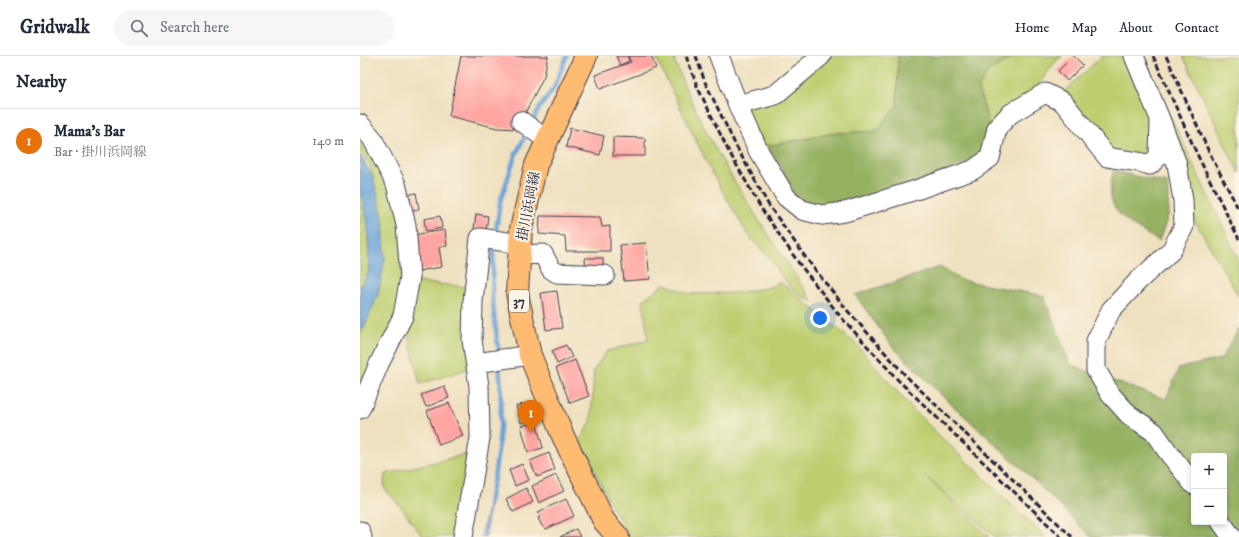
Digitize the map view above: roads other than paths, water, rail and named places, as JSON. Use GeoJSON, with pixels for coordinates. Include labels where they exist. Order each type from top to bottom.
{"type":"FeatureCollection","features":[{"type":"Feature","properties":{"kind":"main road","name":"掛川浜岡線"},"geometry":{"type":"LineString","coordinates":[[586,56],[532,129],[536,165],[521,229],[508,245],[517,293],[521,356],[611,532]]}},
{"type":"Feature","properties":{"kind":"street"},"geometry":{"type":"LineString","coordinates":[[719,56],[738,105],[759,152],[786,197],[802,210],[822,215],[846,212],[974,170],[990,158],[997,128],[1010,114],[1045,93],[1063,102],[1107,158],[1138,161],[1150,165],[1159,156],[1160,119]]}},
{"type":"Feature","properties":{"kind":"street"},"geometry":{"type":"LineString","coordinates":[[738,105],[775,95],[821,56]]}},
{"type":"Feature","properties":{"kind":"street"},"geometry":{"type":"LineString","coordinates":[[1134,56],[1177,164],[1183,200],[1184,226],[1171,251],[1138,281],[1111,310],[1096,341],[1096,370],[1111,395],[1129,415],[1154,432],[1191,481]]}},
{"type":"Feature","properties":{"kind":"street"},"geometry":{"type":"LineString","coordinates":[[360,124],[372,138],[396,184],[406,225],[410,277],[403,316],[379,364],[360,410]]}},
{"type":"Feature","properties":{"kind":"street"},"geometry":{"type":"LineString","coordinates":[[463,537],[480,438],[479,386],[481,362],[472,340],[473,301],[480,238],[543,254],[551,269],[557,273],[605,274]]}},
{"type":"Feature","properties":{"kind":"street"},"geometry":{"type":"LineString","coordinates":[[481,362],[521,356]]}},
{"type":"Feature","properties":{"kind":"street"},"geometry":{"type":"LineString","coordinates":[[1223,525],[1232,537]]}},
{"type":"Feature","properties":{"kind":"street"},"geometry":{"type":"LineString","coordinates":[[360,531],[362,537]]}},
{"type":"Feature","properties":{"kind":"water"},"geometry":{"type":"Polygon","coordinates":[[[360,155],[373,177],[383,217],[385,258],[378,295],[360,333],[360,288],[369,271],[368,230],[360,192],[360,155]]]}},
{"type":"Feature","properties":{"kind":"water"},"geometry":{"type":"Polygon","coordinates":[[[490,498],[486,537],[481,537],[490,498]]]}},
{"type":"Feature","properties":{"kind":"waterway"},"geometry":{"type":"LineString","coordinates":[[532,123],[540,107],[554,88],[567,56]]}},
{"type":"Feature","properties":{"kind":"waterway"},"geometry":{"type":"LineString","coordinates":[[495,237],[500,202],[515,156],[527,132]]}},
{"type":"Feature","properties":{"kind":"waterway"},"geometry":{"type":"LineString","coordinates":[[494,244],[492,295],[499,356]]}},
{"type":"Feature","properties":{"kind":"waterway"},"geometry":{"type":"LineString","coordinates":[[489,503],[500,434],[501,398],[499,363]]}},
{"type":"Feature","properties":{"kind":"railway"},"geometry":{"type":"LineString","coordinates":[[686,56],[697,86],[728,150],[761,208],[798,262],[840,316],[898,380],[1061,537]]}},
{"type":"Feature","properties":{"kind":"railway"},"geometry":{"type":"LineString","coordinates":[[696,56],[705,82],[736,146],[768,204],[806,258],[847,310],[906,376],[1072,537]]}},
{"type":"Feature","properties":{"kind":"railway"},"geometry":{"type":"LineString","coordinates":[[1153,56],[1197,154],[1239,239]]}},
{"type":"Feature","properties":{"kind":"railway"},"geometry":{"type":"LineString","coordinates":[[1166,56],[1208,150],[1239,210]]}},
{"type":"Feature","properties":{"kind":"place","name":"Mama's Bar"},"geometry":{"type":"Point","coordinates":[531,433]}}]}
